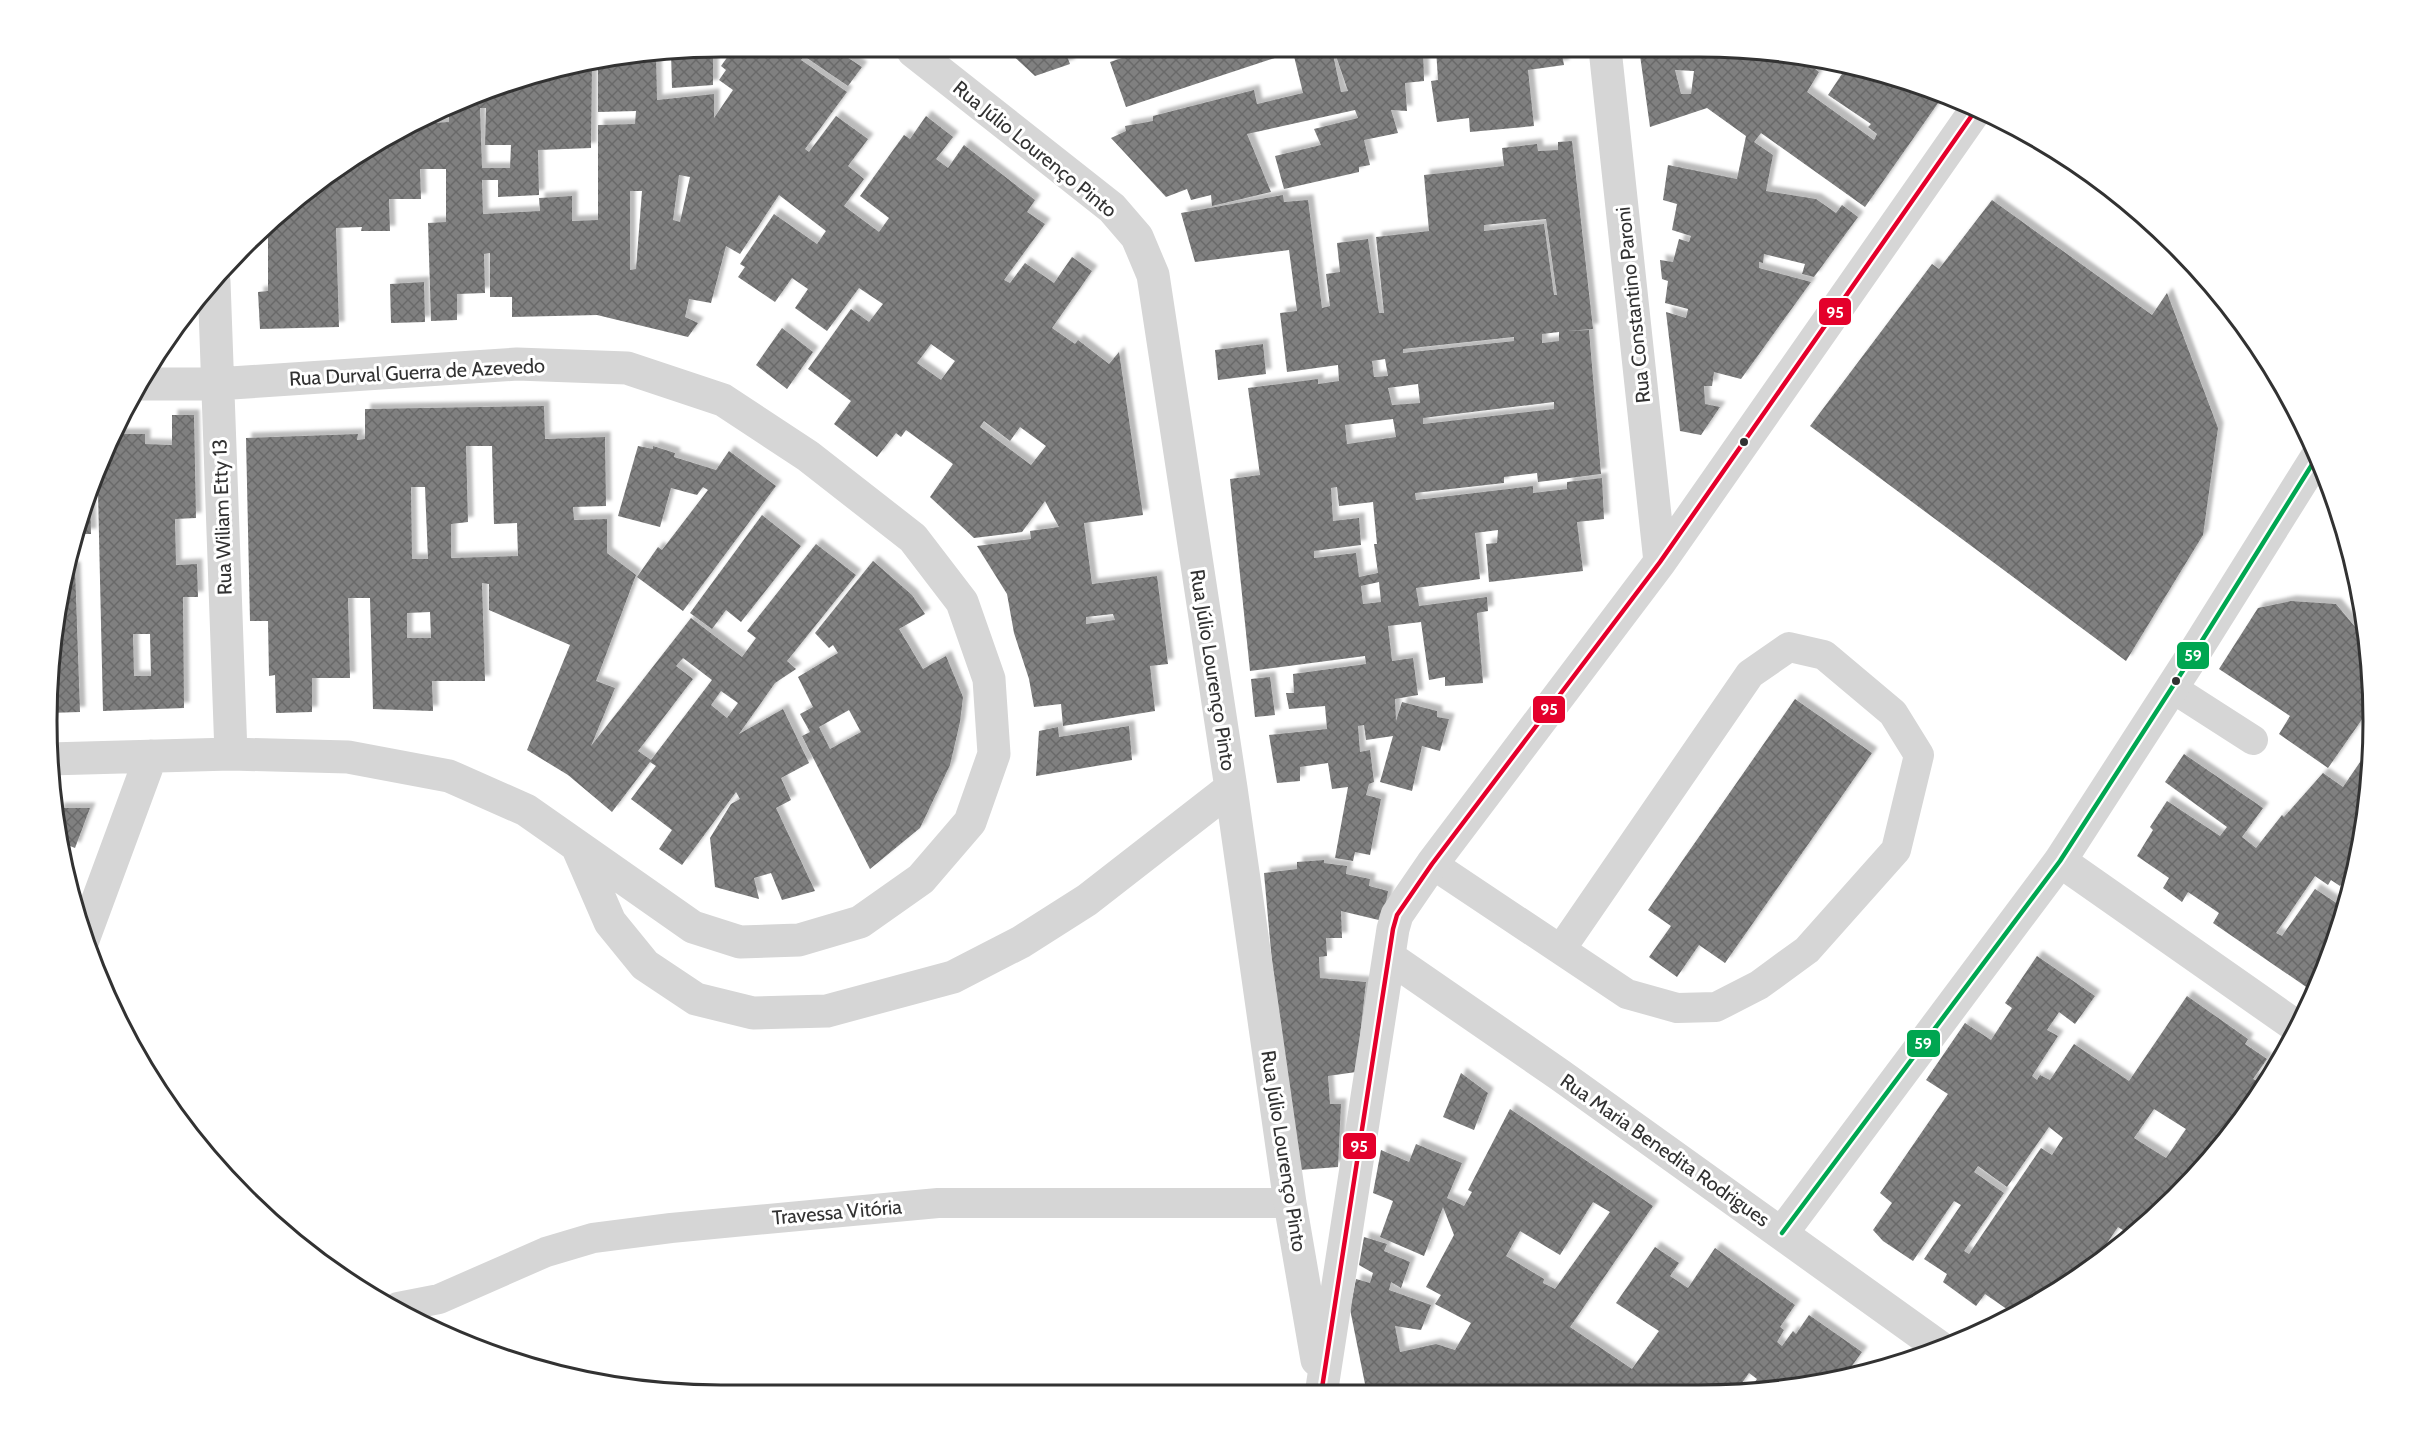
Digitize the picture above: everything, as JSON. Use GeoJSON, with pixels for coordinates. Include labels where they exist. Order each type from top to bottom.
{"type":"FeatureCollection","features":[{"type":"Feature","properties":{"kind":"street","name":"Rua Júlio Lourenço Pinto"},"geometry":{"type":"LineString","coordinates":[[922,57],[1112,208],[1137,237],[1153,275],[1231,788],[1290,1203],[1322,1385]]}},
{"type":"Feature","properties":{"kind":"street","name":"Rua Constantino Paroni"},"geometry":{"type":"LineString","coordinates":[[1606,57],[1660,562]]}},
{"type":"Feature","properties":{"kind":"street"},"geometry":{"type":"LineString","coordinates":[[1324,1385],[1389,957],[1398,915],[1432,864],[1660,562],[1972,116]]}},
{"type":"Feature","properties":{"kind":"street","name":"Rua Wiliam Etty 13"},"geometry":{"type":"LineString","coordinates":[[214,292],[231,754]]}},
{"type":"Feature","properties":{"kind":"street","name":"Rua Durval Guerra de Azevedo"},"geometry":{"type":"LineString","coordinates":[[58,759],[231,754],[348,757],[449,776],[526,810],[693,927],[740,942],[799,940],[860,922],[921,879],[970,822],[994,754],[989,679],[962,602],[913,538],[808,456],[723,400],[627,368],[517,364],[216,384],[149,384]]}},
{"type":"Feature","properties":{"kind":"street"},"geometry":{"type":"LineString","coordinates":[[1782,1233],[2060,861],[2311,466]]}},
{"type":"Feature","properties":{"kind":"street"},"geometry":{"type":"LineString","coordinates":[[89,924],[151,756]]}},
{"type":"Feature","properties":{"kind":"street"},"geometry":{"type":"LineString","coordinates":[[577,846],[610,922],[645,965],[696,999],[753,1013],[827,1011],[953,977],[1021,942],[1087,900],[1231,788]]}},
{"type":"Feature","properties":{"kind":"street"},"geometry":{"type":"LineString","coordinates":[[2060,861],[2291,1023]]}},
{"type":"Feature","properties":{"kind":"street","name":"Rua Maria Benedita Rodrigues"},"geometry":{"type":"LineString","coordinates":[[1389,957],[1782,1233],[1932,1342]]}},
{"type":"Feature","properties":{"kind":"lane"},"geometry":{"type":"LineString","coordinates":[[1432,864],[1627,994],[1677,1008],[1716,1006],[1759,985],[1807,950],[1896,850],[1919,755],[1893,713],[1824,654],[1789,647],[1750,674],[1561,949]]}},
{"type":"Feature","properties":{"kind":"lane"},"geometry":{"type":"LineString","coordinates":[[2172,688],[2253,740]]}},
{"type":"Feature","properties":{"kind":"lane","name":"Travessa Vitória"},"geometry":{"type":"LineString","coordinates":[[406,1305],[439,1299],[546,1252],[565,1246],[593,1238],[671,1228],[938,1203],[1290,1203]]}},
{"type":"Feature","properties":{"kind":"building"},"geometry":{"type":"Polygon","coordinates":[[[713,57],[713,85],[672,88],[671,59],[713,57]]]}},
{"type":"Feature","properties":{"kind":"building"},"geometry":{"type":"Polygon","coordinates":[[[727,57],[803,57],[801,60],[847,92],[805,149],[809,152],[836,116],[868,139],[848,166],[864,179],[844,206],[879,232],[889,218],[860,196],[904,135],[910,139],[926,116],[953,137],[936,159],[948,168],[964,145],[1035,200],[1027,212],[1045,224],[1004,280],[1010,283],[1025,263],[1054,283],[1072,257],[1092,271],[1052,328],[1075,344],[1078,340],[1109,364],[1119,352],[1143,515],[1084,523],[1092,584],[1157,576],[1168,664],[1150,666],[1155,711],[1063,726],[1061,704],[1034,707],[1029,679],[1014,633],[1007,594],[977,546],[1031,539],[1030,531],[1059,527],[1045,501],[1022,532],[974,538],[930,497],[953,464],[906,430],[901,437],[896,433],[877,457],[834,424],[851,401],[808,369],[851,309],[869,322],[883,304],[859,288],[827,331],[795,308],[808,289],[792,278],[775,302],[738,277],[745,267],[740,264],[774,214],[817,244],[826,231],[779,195],[740,254],[726,246],[711,303],[689,299],[685,317],[698,323],[688,337],[597,315],[512,317],[512,297],[490,297],[490,253],[484,254],[485,293],[457,294],[457,320],[431,321],[428,223],[446,222],[446,169],[420,169],[421,199],[389,199],[390,231],[361,231],[362,227],[336,228],[339,327],[260,329],[258,292],[268,291],[268,236],[317,194],[352,169],[427,125],[449,122],[449,116],[508,92],[592,70],[591,148],[538,150],[539,195],[498,197],[498,180],[482,180],[483,214],[540,211],[539,198],[572,196],[572,221],[598,220],[598,125],[635,124],[636,111],[598,112],[598,69],[656,60],[657,100],[714,94],[714,118],[733,90],[719,80],[726,70],[721,66],[727,57]],[[480,108],[482,168],[510,168],[511,145],[485,145],[486,108],[480,108]],[[679,175],[673,220],[680,222],[690,177],[679,175]],[[630,191],[630,270],[636,269],[642,191],[630,191]],[[931,344],[917,363],[941,380],[955,361],[931,344]],[[984,421],[980,427],[1031,465],[1046,446],[1020,427],[1010,441],[984,421]],[[1113,614],[1086,617],[1086,624],[1115,620],[1113,614]]]}},
{"type":"Feature","properties":{"kind":"building"},"geometry":{"type":"Polygon","coordinates":[[[805,57],[847,57],[862,67],[848,86],[805,57]]]}},
{"type":"Feature","properties":{"kind":"building"},"geometry":{"type":"Polygon","coordinates":[[[1014,57],[1067,57],[1070,64],[1035,76],[1014,57]]]}},
{"type":"Feature","properties":{"kind":"building"},"geometry":{"type":"Polygon","coordinates":[[[1125,57],[1278,57],[1126,107],[1110,62],[1125,57]]]}},
{"type":"Feature","properties":{"kind":"building"},"geometry":{"type":"Polygon","coordinates":[[[1294,57],[1334,57],[1341,92],[1348,91],[1336,57],[1423,57],[1424,81],[1405,83],[1407,111],[1391,110],[1398,133],[1364,140],[1370,165],[1359,167],[1359,172],[1284,189],[1275,156],[1321,145],[1314,129],[1358,118],[1355,110],[1247,134],[1271,192],[1212,206],[1211,195],[1191,200],[1187,189],[1166,197],[1111,138],[1126,131],[1125,126],[1153,121],[1153,116],[1254,90],[1257,104],[1303,93],[1294,57]]]}},
{"type":"Feature","properties":{"kind":"building"},"geometry":{"type":"Polygon","coordinates":[[[1437,57],[1562,57],[1564,65],[1528,70],[1534,126],[1470,132],[1469,118],[1437,122],[1431,81],[1438,80],[1437,57]]]}},
{"type":"Feature","properties":{"kind":"building"},"geometry":{"type":"Polygon","coordinates":[[[1640,57],[1742,58],[1813,67],[1819,72],[1807,92],[1874,140],[1877,134],[1868,127],[1871,124],[1828,95],[1843,73],[1912,92],[1939,102],[1865,207],[1761,133],[1754,142],[1773,155],[1766,191],[1816,199],[1836,213],[1842,205],[1858,217],[1814,277],[1802,274],[1805,264],[1764,254],[1763,263],[1759,262],[1759,268],[1811,282],[1741,379],[1714,372],[1712,386],[1704,386],[1705,404],[1720,407],[1701,435],[1680,431],[1666,312],[1686,318],[1688,309],[1665,303],[1668,281],[1662,279],[1660,260],[1673,262],[1679,239],[1689,242],[1691,236],[1672,230],[1677,204],[1663,200],[1668,165],[1737,179],[1746,136],[1707,108],[1650,127],[1640,57]],[[1675,70],[1681,94],[1691,94],[1694,71],[1675,70]]]}},
{"type":"Feature","properties":{"kind":"building"},"geometry":{"type":"Polygon","coordinates":[[[1572,141],[1593,329],[1567,331],[1589,330],[1601,474],[1538,482],[1537,473],[1504,477],[1504,483],[1415,493],[1416,500],[1533,486],[1533,493],[1567,489],[1567,482],[1602,478],[1604,519],[1577,522],[1583,571],[1489,582],[1486,544],[1497,543],[1498,530],[1475,533],[1480,579],[1416,588],[1419,606],[1487,597],[1488,611],[1477,613],[1483,683],[1445,686],[1445,677],[1429,680],[1421,622],[1388,626],[1392,661],[1413,658],[1418,695],[1395,699],[1396,721],[1402,702],[1437,711],[1437,717],[1449,719],[1440,751],[1422,746],[1412,791],[1380,782],[1393,736],[1366,740],[1364,725],[1358,726],[1360,752],[1370,750],[1374,782],[1369,784],[1366,795],[1381,799],[1370,855],[1355,852],[1353,861],[1335,858],[1348,787],[1332,789],[1328,763],[1300,767],[1300,781],[1277,783],[1269,735],[1327,729],[1325,706],[1289,709],[1286,693],[1294,693],[1293,674],[1366,664],[1365,656],[1250,671],[1230,479],[1260,475],[1248,388],[1318,379],[1318,384],[1339,381],[1338,365],[1287,372],[1280,313],[1297,311],[1289,250],[1195,262],[1181,213],[1283,195],[1284,202],[1308,200],[1322,308],[1330,306],[1326,274],[1340,272],[1337,243],[1368,239],[1379,313],[1384,313],[1376,237],[1429,231],[1424,175],[1504,166],[1502,148],[1537,144],[1538,151],[1558,150],[1558,142],[1572,141]],[[1546,219],[1484,225],[1484,231],[1544,224],[1554,295],[1557,295],[1546,219]],[[1559,332],[1542,334],[1542,343],[1559,341],[1559,332]],[[1514,337],[1403,349],[1403,353],[1514,341],[1514,337]],[[1385,359],[1372,361],[1374,377],[1388,376],[1385,359]],[[1418,384],[1388,388],[1392,405],[1420,403],[1418,384]],[[1554,402],[1423,418],[1423,424],[1554,409],[1554,402]],[[1393,419],[1345,425],[1347,444],[1396,437],[1393,419]],[[1337,487],[1331,488],[1333,521],[1359,518],[1361,545],[1314,551],[1314,558],[1356,553],[1359,577],[1378,573],[1374,544],[1377,544],[1373,502],[1339,506],[1337,487]],[[1379,582],[1361,586],[1363,604],[1381,602],[1379,582]]]}},
{"type":"Feature","properties":{"kind":"building"},"geometry":{"type":"Polygon","coordinates":[[[1992,200],[2152,315],[2167,293],[2218,428],[2203,535],[2126,661],[1810,426],[1932,264],[1939,269],[1992,200]]]}},
{"type":"Feature","properties":{"kind":"building"},"geometry":{"type":"Polygon","coordinates":[[[424,282],[425,322],[391,323],[390,284],[424,282]]]}},
{"type":"Feature","properties":{"kind":"building"},"geometry":{"type":"Polygon","coordinates":[[[782,328],[813,352],[787,389],[756,365],[782,328]]]}},
{"type":"Feature","properties":{"kind":"building"},"geometry":{"type":"Polygon","coordinates":[[[1263,344],[1266,374],[1218,380],[1215,350],[1263,344]]]}},
{"type":"Feature","properties":{"kind":"building"},"geometry":{"type":"Polygon","coordinates":[[[544,406],[545,439],[605,437],[606,506],[573,507],[574,520],[607,519],[607,553],[636,575],[596,681],[615,688],[591,746],[691,618],[742,657],[756,638],[747,631],[816,544],[856,575],[787,661],[796,669],[775,683],[739,734],[783,709],[809,763],[781,778],[791,800],[776,808],[815,891],[782,900],[771,873],[754,878],[759,899],[715,887],[710,838],[731,804],[740,799],[736,792],[682,865],[659,849],[672,830],[631,799],[656,766],[650,762],[612,812],[568,775],[527,750],[570,645],[489,610],[489,584],[482,583],[485,681],[432,681],[433,711],[373,709],[370,598],[348,598],[350,678],[312,678],[312,712],[276,713],[275,675],[269,676],[268,621],[250,621],[246,438],[358,434],[357,440],[365,439],[365,409],[544,406]],[[466,446],[468,522],[451,524],[451,558],[518,556],[517,523],[494,524],[492,446],[466,446]],[[411,487],[412,559],[428,559],[425,487],[411,487]],[[430,612],[407,613],[407,638],[431,638],[430,612]],[[683,658],[676,666],[693,679],[638,751],[651,760],[712,680],[683,658]],[[721,691],[711,705],[727,718],[738,703],[721,691]]]}},
{"type":"Feature","properties":{"kind":"building"},"geometry":{"type":"Polygon","coordinates":[[[172,415],[194,415],[196,518],[175,519],[176,565],[197,564],[198,597],[183,597],[184,708],[103,711],[98,493],[122,434],[145,434],[145,444],[172,445],[172,415]],[[133,634],[134,676],[151,676],[150,634],[133,634]]]}},
{"type":"Feature","properties":{"kind":"building"},"geometry":{"type":"Polygon","coordinates":[[[638,446],[653,449],[653,446],[675,453],[674,457],[716,470],[729,451],[776,486],[683,611],[637,577],[658,547],[662,550],[708,490],[703,487],[697,495],[671,488],[660,527],[618,516],[638,446]]]}},
{"type":"Feature","properties":{"kind":"building"},"geometry":{"type":"Polygon","coordinates":[[[91,513],[91,534],[84,534],[91,513]]]}},
{"type":"Feature","properties":{"kind":"building"},"geometry":{"type":"Polygon","coordinates":[[[762,515],[801,546],[741,622],[726,610],[712,629],[690,613],[762,515]]]}},
{"type":"Feature","properties":{"kind":"building"},"geometry":{"type":"Polygon","coordinates":[[[873,561],[912,595],[925,614],[899,629],[923,669],[946,656],[963,697],[950,765],[920,828],[870,869],[802,736],[810,732],[800,714],[813,707],[798,677],[838,653],[833,645],[829,648],[815,633],[873,561]],[[849,710],[819,727],[830,749],[861,732],[849,710]]]}},
{"type":"Feature","properties":{"kind":"building"},"geometry":{"type":"Polygon","coordinates":[[[75,570],[80,712],[57,713],[63,634],[75,570]]]}},
{"type":"Feature","properties":{"kind":"building"},"geometry":{"type":"Polygon","coordinates":[[[2291,601],[2336,604],[2356,628],[2362,678],[2363,718],[2328,768],[2279,734],[2290,716],[2219,669],[2258,608],[2291,601]]]}},
{"type":"Feature","properties":{"kind":"building"},"geometry":{"type":"Polygon","coordinates":[[[1270,677],[1275,715],[1255,717],[1251,679],[1270,677]]]}},
{"type":"Feature","properties":{"kind":"building"},"geometry":{"type":"Polygon","coordinates":[[[1795,699],[1872,753],[1725,963],[1699,945],[1677,977],[1649,957],[1671,926],[1648,910],[1795,699]]]}},
{"type":"Feature","properties":{"kind":"building"},"geometry":{"type":"Polygon","coordinates":[[[1129,726],[1132,760],[1036,776],[1039,731],[1058,727],[1059,737],[1129,726]]]}},
{"type":"Feature","properties":{"kind":"building"},"geometry":{"type":"Polygon","coordinates":[[[2184,754],[2263,808],[2242,837],[2256,848],[2282,815],[2284,817],[2323,773],[2343,787],[2362,759],[2357,808],[2342,883],[2340,886],[2331,880],[2328,885],[2315,876],[2276,933],[2282,936],[2315,889],[2337,903],[2328,934],[2307,987],[2213,923],[2219,913],[2188,892],[2182,902],[2163,888],[2169,878],[2137,856],[2153,830],[2150,827],[2167,801],[2220,836],[2227,827],[2165,782],[2184,754]]]}},
{"type":"Feature","properties":{"kind":"building"},"geometry":{"type":"Polygon","coordinates":[[[63,808],[90,808],[75,848],[69,846],[63,808]]]}},
{"type":"Feature","properties":{"kind":"building"},"geometry":{"type":"Polygon","coordinates":[[[1324,860],[1324,863],[1347,866],[1346,874],[1370,879],[1369,886],[1388,891],[1383,921],[1341,911],[1342,938],[1326,938],[1327,956],[1319,957],[1320,978],[1366,982],[1356,1072],[1328,1076],[1330,1104],[1341,1104],[1338,1167],[1299,1170],[1272,963],[1264,873],[1297,869],[1297,862],[1324,860]]]}},
{"type":"Feature","properties":{"kind":"building"},"geometry":{"type":"Polygon","coordinates":[[[2037,956],[2095,996],[2075,1024],[2059,1012],[2047,1030],[2058,1036],[2032,1076],[2037,1080],[2040,1075],[2050,1080],[2074,1044],[2129,1081],[2187,996],[2248,1039],[2245,1044],[2267,1059],[2253,1079],[2257,1081],[2226,1125],[2169,1191],[2124,1231],[2118,1227],[2103,1248],[2068,1273],[2007,1309],[1985,1294],[1976,1306],[1943,1282],[1947,1274],[1924,1259],[1961,1205],[1954,1201],[1913,1261],[1883,1241],[1873,1230],[1892,1203],[1880,1193],[1948,1094],[1926,1080],[1965,1023],[1991,1040],[2012,1008],[2005,1003],[2037,956]],[[2154,1109],[2134,1138],[2166,1158],[2186,1129],[2154,1109]],[[2049,1127],[2007,1187],[1978,1166],[1974,1172],[2004,1193],[1964,1251],[1969,1254],[2041,1148],[2052,1155],[2063,1138],[2049,1127]]]}},
{"type":"Feature","properties":{"kind":"building"},"geometry":{"type":"Polygon","coordinates":[[[1461,1073],[1488,1093],[1474,1130],[1443,1117],[1461,1073]]]}},
{"type":"Feature","properties":{"kind":"building"},"geometry":{"type":"Polygon","coordinates":[[[1510,1109],[1653,1206],[1570,1327],[1632,1369],[1659,1331],[1616,1303],[1655,1247],[1679,1263],[1670,1276],[1688,1288],[1715,1248],[1795,1305],[1780,1327],[1784,1330],[1777,1342],[1782,1346],[1793,1331],[1796,1334],[1809,1315],[1862,1352],[1851,1367],[1754,1383],[1757,1379],[1749,1373],[1741,1384],[1365,1385],[1350,1309],[1356,1279],[1370,1283],[1373,1273],[1359,1265],[1364,1237],[1387,1244],[1384,1251],[1410,1262],[1401,1288],[1391,1282],[1389,1290],[1431,1305],[1421,1330],[1395,1326],[1400,1352],[1436,1344],[1455,1350],[1471,1323],[1435,1304],[1441,1295],[1426,1287],[1454,1235],[1443,1207],[1424,1256],[1380,1237],[1393,1201],[1373,1193],[1381,1150],[1409,1162],[1416,1144],[1462,1163],[1447,1198],[1464,1206],[1472,1192],[1468,1190],[1510,1109]],[[1593,1202],[1560,1255],[1520,1231],[1506,1256],[1544,1279],[1543,1283],[1555,1289],[1610,1212],[1593,1202]]]}},
{"type":"Feature","properties":{"kind":"transit line","name":"95"},"geometry":{"type":"LineString","coordinates":[[1322,1385],[1397,915],[1432,864],[1660,562],[1972,116]]}},
{"type":"Feature","properties":{"kind":"transit line","name":"59"},"geometry":{"type":"LineString","coordinates":[[1782,1233],[2060,861],[2311,466]]}}]}
